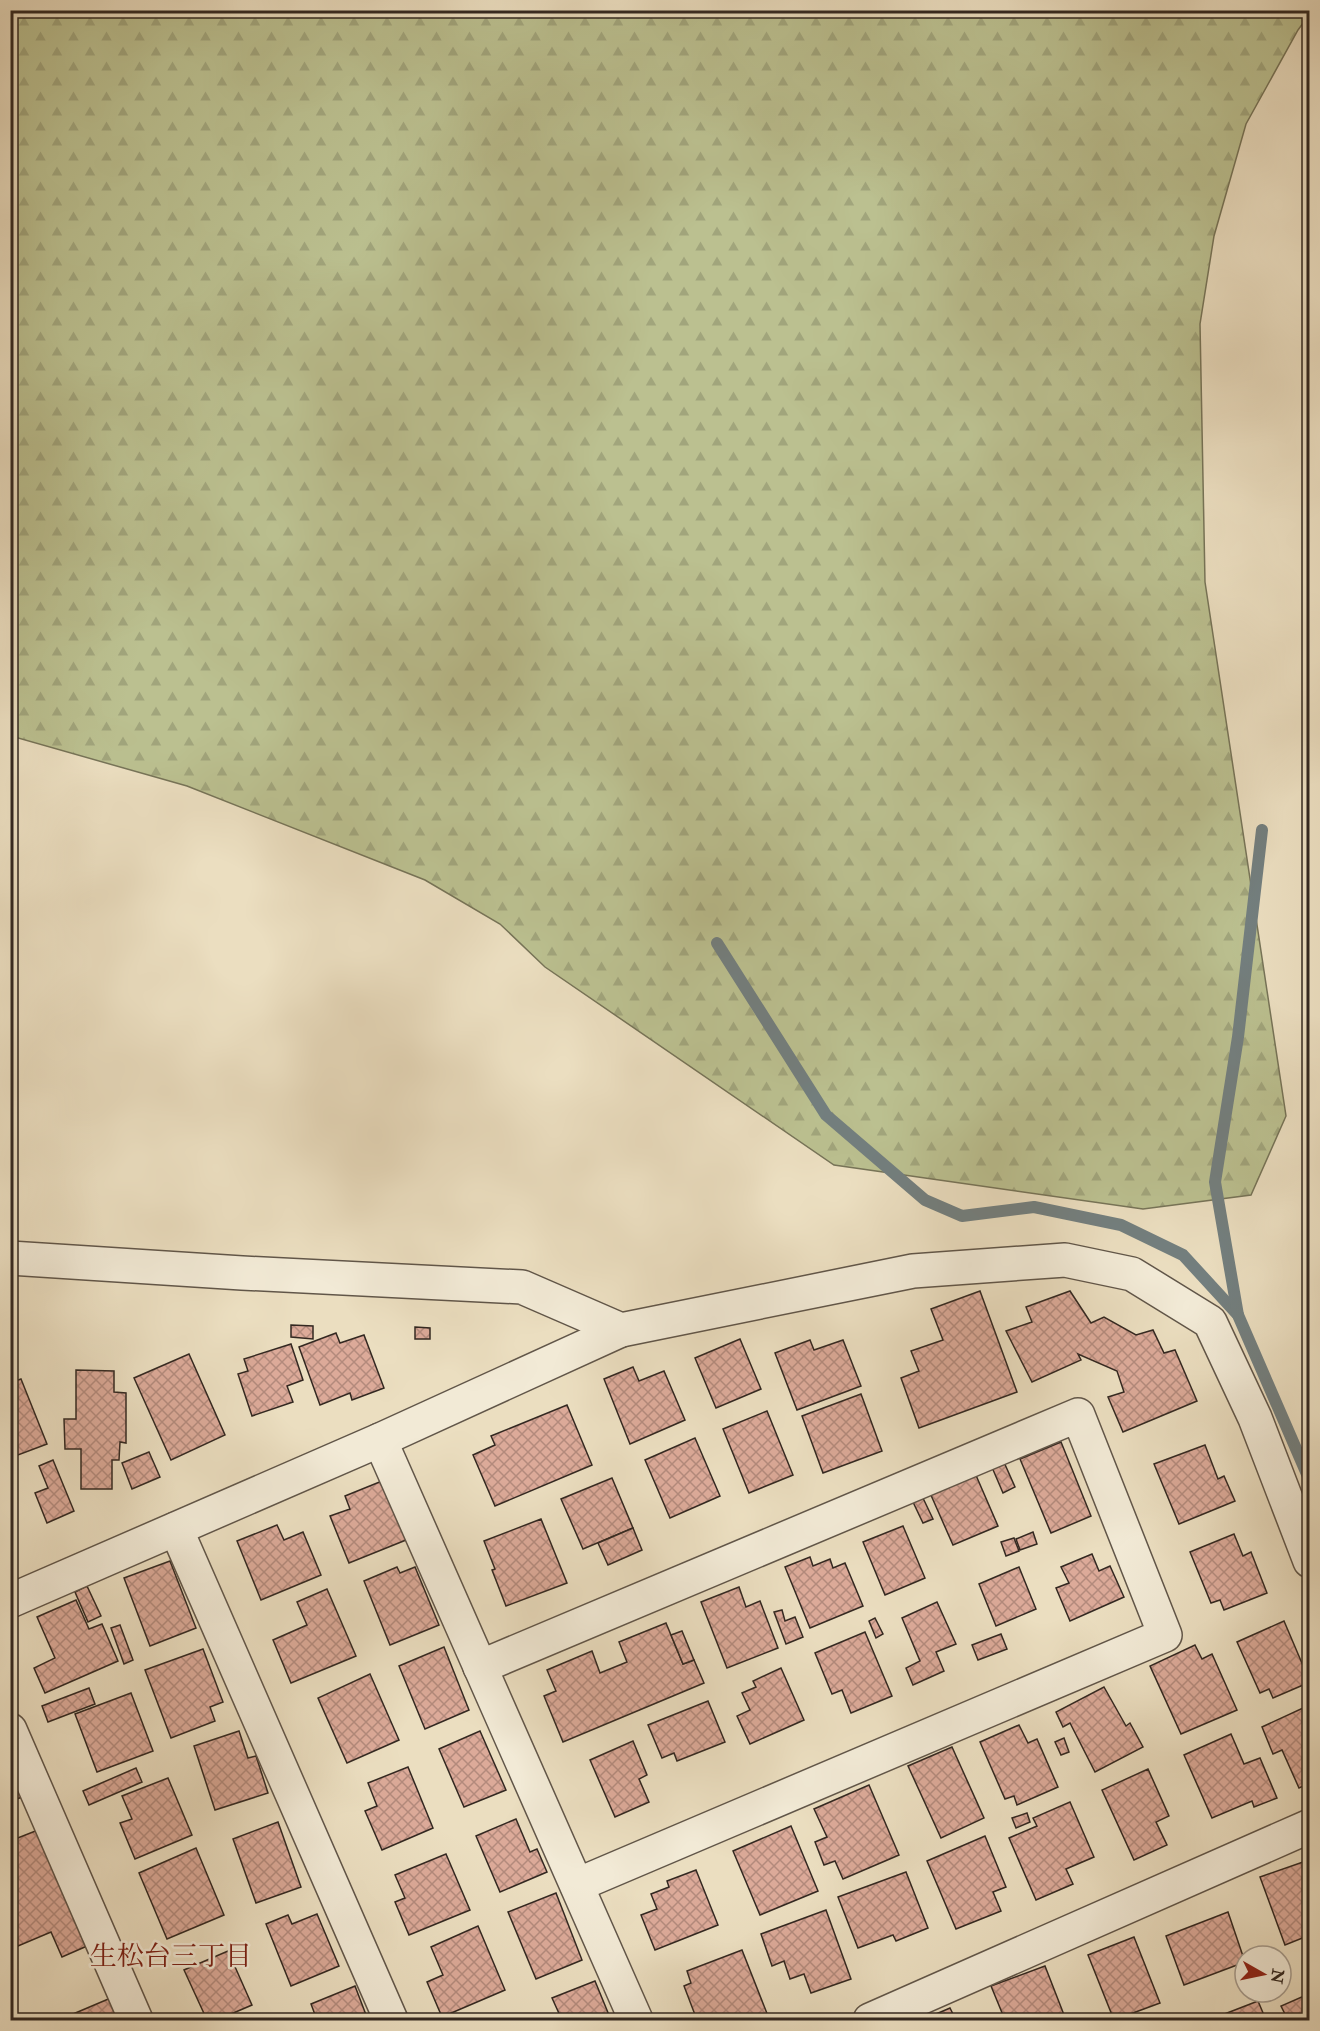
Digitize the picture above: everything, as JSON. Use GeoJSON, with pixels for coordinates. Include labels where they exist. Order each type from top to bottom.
{"type":"FeatureCollection","features":[{"type":"Feature","properties":{"kind":"street"},"geometry":{"type":"LineString","coordinates":[[10,1258],[242,1273],[522,1287],[621,1330]]}},
{"type":"Feature","properties":{"kind":"street"},"geometry":{"type":"LineString","coordinates":[[10,1601],[380,1440],[621,1330],[914,1271],[1065,1260],[1132,1274],[1210,1322],[1255,1418],[1310,1561]]}},
{"type":"Feature","properties":{"kind":"street"},"geometry":{"type":"LineString","coordinates":[[480,1666],[1078,1415],[1166,1635],[576,1885]]}},
{"type":"Feature","properties":{"kind":"street"},"geometry":{"type":"LineString","coordinates":[[380,1440],[636,2020]]}},
{"type":"Feature","properties":{"kind":"street"},"geometry":{"type":"LineString","coordinates":[[176,1529],[391,2020]]}},
{"type":"Feature","properties":{"kind":"street"},"geometry":{"type":"LineString","coordinates":[[10,1730],[136,2020]]}},
{"type":"Feature","properties":{"kind":"street"},"geometry":{"type":"LineString","coordinates":[[870,2020],[1310,1826]]}},
{"type":"Feature","properties":{"kind":"green space"},"geometry":{"type":"Polygon","coordinates":[[[10,11],[1309,11],[1309,15],[1298,30],[1246,124],[1214,236],[1200,324],[1205,582],[1286,1116],[1251,1195],[1143,1209],[834,1165],[545,967],[500,924],[425,880],[187,786],[11,736],[10,11]]]}},
{"type":"Feature","properties":{"kind":"building"},"geometry":{"type":"Polygon","coordinates":[[[980,1291],[1017,1392],[919,1428],[901,1378],[919,1371],[911,1351],[943,1340],[931,1309],[980,1291]]]}},
{"type":"Feature","properties":{"kind":"building"},"geometry":{"type":"Polygon","coordinates":[[[1070,1291],[1091,1323],[1104,1317],[1136,1335],[1153,1330],[1164,1353],[1175,1350],[1197,1401],[1123,1432],[1108,1397],[1124,1392],[1117,1371],[1078,1354],[1081,1360],[1032,1382],[1006,1331],[1032,1322],[1026,1307],[1070,1291]]]}},
{"type":"Feature","properties":{"kind":"building"},"geometry":{"type":"Polygon","coordinates":[[[291,1325],[313,1326],[313,1339],[291,1337],[291,1325]]]}},
{"type":"Feature","properties":{"kind":"building"},"geometry":{"type":"Polygon","coordinates":[[[415,1327],[430,1328],[430,1339],[415,1339],[415,1327]]]}},
{"type":"Feature","properties":{"kind":"building"},"geometry":{"type":"Polygon","coordinates":[[[336,1333],[340,1343],[364,1335],[384,1388],[352,1400],[350,1393],[320,1405],[299,1347],[336,1333]]]}},
{"type":"Feature","properties":{"kind":"building"},"geometry":{"type":"Polygon","coordinates":[[[740,1339],[761,1389],[716,1408],[695,1358],[740,1339]]]}},
{"type":"Feature","properties":{"kind":"building"},"geometry":{"type":"Polygon","coordinates":[[[810,1340],[814,1350],[843,1340],[861,1386],[797,1410],[775,1353],[810,1340]]]}},
{"type":"Feature","properties":{"kind":"building"},"geometry":{"type":"Polygon","coordinates":[[[291,1344],[303,1380],[287,1386],[293,1402],[252,1416],[238,1374],[248,1371],[244,1359],[291,1344]]]}},
{"type":"Feature","properties":{"kind":"building"},"geometry":{"type":"Polygon","coordinates":[[[189,1354],[225,1435],[171,1460],[134,1378],[189,1354]]]}},
{"type":"Feature","properties":{"kind":"building"},"geometry":{"type":"Polygon","coordinates":[[[633,1367],[639,1381],[664,1371],[685,1420],[630,1444],[604,1379],[633,1367]]]}},
{"type":"Feature","properties":{"kind":"building"},"geometry":{"type":"Polygon","coordinates":[[[76,1370],[114,1371],[114,1392],[126,1393],[126,1443],[120,1442],[119,1460],[112,1460],[112,1489],[81,1489],[81,1449],[65,1449],[64,1419],[76,1419],[76,1370]]]}},
{"type":"Feature","properties":{"kind":"building"},"geometry":{"type":"Polygon","coordinates":[[[21,1379],[47,1444],[10,1458],[10,1383],[21,1379]]]}},
{"type":"Feature","properties":{"kind":"building"},"geometry":{"type":"Polygon","coordinates":[[[861,1394],[882,1451],[823,1473],[802,1416],[861,1394]]]}},
{"type":"Feature","properties":{"kind":"building"},"geometry":{"type":"Polygon","coordinates":[[[567,1405],[592,1465],[495,1506],[473,1455],[495,1445],[491,1436],[567,1405]]]}},
{"type":"Feature","properties":{"kind":"building"},"geometry":{"type":"Polygon","coordinates":[[[767,1411],[793,1475],[749,1493],[723,1429],[767,1411]]]}},
{"type":"Feature","properties":{"kind":"building"},"geometry":{"type":"Polygon","coordinates":[[[695,1438],[720,1496],[670,1518],[645,1460],[695,1438]]]}},
{"type":"Feature","properties":{"kind":"building"},"geometry":{"type":"Polygon","coordinates":[[[1061,1442],[1091,1516],[1051,1533],[1020,1459],[1061,1442]]]}},
{"type":"Feature","properties":{"kind":"building"},"geometry":{"type":"Polygon","coordinates":[[[1205,1445],[1218,1479],[1224,1476],[1235,1501],[1179,1524],[1154,1464],[1205,1445]]]}},
{"type":"Feature","properties":{"kind":"building"},"geometry":{"type":"Polygon","coordinates":[[[149,1452],[160,1477],[132,1489],[122,1463],[149,1452]]]}},
{"type":"Feature","properties":{"kind":"building"},"geometry":{"type":"Polygon","coordinates":[[[53,1460],[74,1511],[47,1523],[35,1493],[48,1488],[39,1466],[53,1460]]]}},
{"type":"Feature","properties":{"kind":"building"},"geometry":{"type":"Polygon","coordinates":[[[1003,1460],[1015,1487],[1003,1493],[991,1465],[1003,1460]]]}},
{"type":"Feature","properties":{"kind":"building"},"geometry":{"type":"Polygon","coordinates":[[[975,1473],[998,1526],[953,1545],[930,1493],[975,1473]]]}},
{"type":"Feature","properties":{"kind":"building"},"geometry":{"type":"Polygon","coordinates":[[[612,1478],[633,1528],[583,1549],[561,1499],[612,1478]]]}},
{"type":"Feature","properties":{"kind":"building"},"geometry":{"type":"Polygon","coordinates":[[[382,1481],[406,1540],[349,1563],[330,1516],[350,1509],[345,1496],[382,1481]]]}},
{"type":"Feature","properties":{"kind":"building"},"geometry":{"type":"Polygon","coordinates":[[[922,1496],[933,1519],[923,1523],[912,1500],[922,1496]]]}},
{"type":"Feature","properties":{"kind":"building"},"geometry":{"type":"Polygon","coordinates":[[[541,1519],[567,1583],[506,1606],[484,1541],[541,1519]]]}},
{"type":"Feature","properties":{"kind":"building"},"geometry":{"type":"Polygon","coordinates":[[[277,1525],[284,1540],[303,1532],[321,1575],[261,1600],[237,1541],[277,1525]]]}},
{"type":"Feature","properties":{"kind":"building"},"geometry":{"type":"Polygon","coordinates":[[[903,1526],[925,1578],[885,1595],[863,1542],[903,1526]]]}},
{"type":"Feature","properties":{"kind":"building"},"geometry":{"type":"Polygon","coordinates":[[[633,1528],[642,1550],[608,1565],[598,1543],[633,1528]]]}},
{"type":"Feature","properties":{"kind":"building"},"geometry":{"type":"Polygon","coordinates":[[[1033,1532],[1037,1544],[1020,1550],[1016,1539],[1033,1532]]]}},
{"type":"Feature","properties":{"kind":"building"},"geometry":{"type":"Polygon","coordinates":[[[1234,1534],[1243,1556],[1251,1552],[1267,1593],[1224,1610],[1220,1600],[1211,1603],[1190,1552],[1234,1534]]]}},
{"type":"Feature","properties":{"kind":"building"},"geometry":{"type":"Polygon","coordinates":[[[1014,1538],[1019,1551],[1006,1556],[1001,1542],[1014,1538]]]}},
{"type":"Feature","properties":{"kind":"building"},"geometry":{"type":"Polygon","coordinates":[[[1092,1554],[1099,1571],[1110,1566],[1124,1597],[1070,1621],[1056,1588],[1069,1583],[1061,1567],[1092,1554]]]}},
{"type":"Feature","properties":{"kind":"building"},"geometry":{"type":"Polygon","coordinates":[[[810,1557],[813,1566],[830,1559],[833,1568],[845,1563],[863,1606],[810,1628],[785,1567],[810,1557]]]}},
{"type":"Feature","properties":{"kind":"building"},"geometry":{"type":"Polygon","coordinates":[[[170,1561],[196,1628],[150,1646],[124,1578],[170,1561]]]}},
{"type":"Feature","properties":{"kind":"building"},"geometry":{"type":"Polygon","coordinates":[[[397,1567],[400,1573],[415,1567],[439,1625],[390,1645],[364,1581],[397,1567]]]}},
{"type":"Feature","properties":{"kind":"building"},"geometry":{"type":"Polygon","coordinates":[[[1019,1567],[1036,1609],[996,1626],[979,1584],[1019,1567]]]}},
{"type":"Feature","properties":{"kind":"building"},"geometry":{"type":"Polygon","coordinates":[[[87,1586],[101,1616],[88,1622],[75,1592],[87,1586]]]}},
{"type":"Feature","properties":{"kind":"building"},"geometry":{"type":"Polygon","coordinates":[[[739,1587],[746,1607],[760,1601],[778,1648],[727,1668],[701,1602],[739,1587]]]}},
{"type":"Feature","properties":{"kind":"building"},"geometry":{"type":"Polygon","coordinates":[[[327,1589],[356,1656],[291,1683],[273,1640],[307,1625],[297,1602],[327,1589]]]}},
{"type":"Feature","properties":{"kind":"building"},"geometry":{"type":"Polygon","coordinates":[[[76,1600],[89,1629],[102,1624],[118,1661],[45,1693],[34,1668],[55,1658],[37,1617],[76,1600]]]}},
{"type":"Feature","properties":{"kind":"building"},"geometry":{"type":"Polygon","coordinates":[[[937,1602],[956,1644],[936,1652],[944,1671],[913,1685],[906,1668],[920,1661],[902,1618],[937,1602]]]}},
{"type":"Feature","properties":{"kind":"building"},"geometry":{"type":"Polygon","coordinates":[[[782,1610],[785,1621],[795,1617],[803,1637],[786,1644],[774,1612],[782,1610]]]}},
{"type":"Feature","properties":{"kind":"building"},"geometry":{"type":"Polygon","coordinates":[[[875,1618],[883,1634],[876,1638],[869,1621],[875,1618]]]}},
{"type":"Feature","properties":{"kind":"building"},"geometry":{"type":"Polygon","coordinates":[[[1284,1621],[1310,1682],[1273,1698],[1269,1689],[1260,1693],[1237,1642],[1284,1621]]]}},
{"type":"Feature","properties":{"kind":"building"},"geometry":{"type":"Polygon","coordinates":[[[666,1623],[683,1664],[694,1660],[704,1683],[563,1742],[544,1696],[556,1691],[547,1670],[592,1651],[600,1673],[627,1662],[619,1642],[666,1623]]]}},
{"type":"Feature","properties":{"kind":"building"},"geometry":{"type":"Polygon","coordinates":[[[120,1625],[133,1660],[124,1664],[111,1628],[120,1625]]]}},
{"type":"Feature","properties":{"kind":"building"},"geometry":{"type":"Polygon","coordinates":[[[682,1631],[694,1660],[683,1664],[671,1635],[682,1631]]]}},
{"type":"Feature","properties":{"kind":"building"},"geometry":{"type":"Polygon","coordinates":[[[865,1632],[892,1696],[851,1713],[842,1690],[832,1694],[815,1653],[865,1632]]]}},
{"type":"Feature","properties":{"kind":"building"},"geometry":{"type":"Polygon","coordinates":[[[1001,1634],[1007,1649],[978,1660],[972,1645],[1001,1634]]]}},
{"type":"Feature","properties":{"kind":"building"},"geometry":{"type":"Polygon","coordinates":[[[1195,1645],[1202,1659],[1212,1654],[1237,1710],[1181,1734],[1150,1666],[1195,1645]]]}},
{"type":"Feature","properties":{"kind":"building"},"geometry":{"type":"Polygon","coordinates":[[[444,1647],[469,1710],[425,1729],[399,1666],[444,1647]]]}},
{"type":"Feature","properties":{"kind":"building"},"geometry":{"type":"Polygon","coordinates":[[[203,1649],[223,1702],[210,1707],[215,1721],[171,1738],[145,1670],[203,1649]]]}},
{"type":"Feature","properties":{"kind":"building"},"geometry":{"type":"Polygon","coordinates":[[[781,1668],[804,1720],[750,1744],[737,1716],[750,1710],[742,1693],[756,1687],[753,1681],[781,1668]]]}},
{"type":"Feature","properties":{"kind":"building"},"geometry":{"type":"Polygon","coordinates":[[[370,1674],[399,1740],[347,1763],[318,1698],[370,1674]]]}},
{"type":"Feature","properties":{"kind":"building"},"geometry":{"type":"Polygon","coordinates":[[[1104,1687],[1126,1726],[1130,1723],[1143,1747],[1095,1772],[1070,1723],[1063,1727],[1056,1712],[1104,1687]]]}},
{"type":"Feature","properties":{"kind":"building"},"geometry":{"type":"Polygon","coordinates":[[[89,1688],[95,1704],[48,1722],[42,1706],[89,1688]]]}},
{"type":"Feature","properties":{"kind":"building"},"geometry":{"type":"Polygon","coordinates":[[[131,1693],[153,1751],[97,1772],[75,1714],[131,1693]]]}},
{"type":"Feature","properties":{"kind":"building"},"geometry":{"type":"Polygon","coordinates":[[[708,1701],[725,1742],[677,1761],[674,1753],[662,1758],[648,1725],[708,1701]]]}},
{"type":"Feature","properties":{"kind":"building"},"geometry":{"type":"Polygon","coordinates":[[[1303,1708],[1307,1717],[1310,1715],[1310,1783],[1299,1788],[1282,1750],[1273,1754],[1262,1727],[1303,1708]]]}},
{"type":"Feature","properties":{"kind":"building"},"geometry":{"type":"Polygon","coordinates":[[[1019,1725],[1028,1743],[1037,1739],[1058,1787],[1017,1805],[1014,1796],[1005,1799],[980,1742],[1019,1725]]]}},
{"type":"Feature","properties":{"kind":"building"},"geometry":{"type":"Polygon","coordinates":[[[239,1731],[248,1758],[256,1756],[268,1793],[215,1810],[194,1746],[239,1731]]]}},
{"type":"Feature","properties":{"kind":"building"},"geometry":{"type":"Polygon","coordinates":[[[480,1731],[506,1790],[464,1807],[439,1749],[480,1731]]]}},
{"type":"Feature","properties":{"kind":"building"},"geometry":{"type":"Polygon","coordinates":[[[1231,1734],[1244,1764],[1260,1758],[1277,1798],[1254,1807],[1252,1801],[1212,1818],[1184,1755],[1231,1734]]]}},
{"type":"Feature","properties":{"kind":"building"},"geometry":{"type":"Polygon","coordinates":[[[1064,1738],[1069,1752],[1061,1755],[1055,1742],[1064,1738]]]}},
{"type":"Feature","properties":{"kind":"building"},"geometry":{"type":"Polygon","coordinates":[[[633,1741],[647,1775],[639,1779],[649,1802],[615,1817],[590,1760],[633,1741]]]}},
{"type":"Feature","properties":{"kind":"building"},"geometry":{"type":"Polygon","coordinates":[[[952,1747],[984,1818],[941,1838],[908,1766],[952,1747]]]}},
{"type":"Feature","properties":{"kind":"building"},"geometry":{"type":"Polygon","coordinates":[[[10,1762],[24,1796],[10,1802],[10,1762]]]}},
{"type":"Feature","properties":{"kind":"building"},"geometry":{"type":"Polygon","coordinates":[[[408,1767],[433,1828],[382,1850],[365,1811],[377,1806],[368,1783],[408,1767]]]}},
{"type":"Feature","properties":{"kind":"building"},"geometry":{"type":"Polygon","coordinates":[[[136,1768],[142,1782],[89,1805],[83,1791],[136,1768]]]}},
{"type":"Feature","properties":{"kind":"building"},"geometry":{"type":"Polygon","coordinates":[[[1148,1769],[1169,1816],[1156,1822],[1167,1845],[1134,1860],[1102,1790],[1148,1769]]]}},
{"type":"Feature","properties":{"kind":"building"},"geometry":{"type":"Polygon","coordinates":[[[168,1778],[192,1835],[135,1859],[120,1823],[132,1819],[122,1796],[168,1778]]]}},
{"type":"Feature","properties":{"kind":"building"},"geometry":{"type":"Polygon","coordinates":[[[869,1785],[899,1855],[843,1879],[835,1861],[824,1865],[815,1842],[827,1837],[814,1809],[869,1785]]]}},
{"type":"Feature","properties":{"kind":"building"},"geometry":{"type":"Polygon","coordinates":[[[1070,1802],[1094,1857],[1066,1869],[1073,1884],[1036,1900],[1009,1838],[1037,1826],[1033,1818],[1070,1802]]]}},
{"type":"Feature","properties":{"kind":"building"},"geometry":{"type":"Polygon","coordinates":[[[1027,1813],[1030,1822],[1016,1828],[1012,1818],[1027,1813]]]}},
{"type":"Feature","properties":{"kind":"building"},"geometry":{"type":"Polygon","coordinates":[[[516,1819],[530,1852],[537,1849],[547,1872],[500,1892],[476,1836],[516,1819]]]}},
{"type":"Feature","properties":{"kind":"building"},"geometry":{"type":"Polygon","coordinates":[[[278,1822],[301,1887],[256,1903],[233,1839],[278,1822]]]}},
{"type":"Feature","properties":{"kind":"building"},"geometry":{"type":"Polygon","coordinates":[[[791,1826],[818,1891],[760,1915],[733,1851],[791,1826]]]}},
{"type":"Feature","properties":{"kind":"building"},"geometry":{"type":"Polygon","coordinates":[[[38,1830],[87,1946],[62,1957],[51,1932],[18,1946],[10,1927],[10,1841],[38,1830]]]}},
{"type":"Feature","properties":{"kind":"building"},"geometry":{"type":"Polygon","coordinates":[[[985,1836],[1006,1887],[993,1892],[1001,1911],[956,1929],[927,1861],[985,1836]]]}},
{"type":"Feature","properties":{"kind":"building"},"geometry":{"type":"Polygon","coordinates":[[[196,1848],[224,1915],[167,1939],[139,1873],[196,1848]]]}},
{"type":"Feature","properties":{"kind":"building"},"geometry":{"type":"Polygon","coordinates":[[[446,1854],[470,1910],[409,1935],[395,1902],[405,1898],[395,1875],[446,1854]]]}},
{"type":"Feature","properties":{"kind":"building"},"geometry":{"type":"Polygon","coordinates":[[[1306,1861],[1310,1870],[1310,1935],[1285,1944],[1260,1877],[1306,1861]]]}},
{"type":"Feature","properties":{"kind":"building"},"geometry":{"type":"Polygon","coordinates":[[[696,1870],[718,1925],[655,1950],[641,1915],[657,1909],[651,1894],[669,1887],[667,1881],[696,1870]]]}},
{"type":"Feature","properties":{"kind":"building"},"geometry":{"type":"Polygon","coordinates":[[[906,1872],[928,1928],[896,1941],[893,1935],[858,1948],[838,1897],[906,1872]]]}},
{"type":"Feature","properties":{"kind":"building"},"geometry":{"type":"Polygon","coordinates":[[[556,1893],[582,1960],[536,1979],[508,1912],[556,1893]]]}},
{"type":"Feature","properties":{"kind":"building"},"geometry":{"type":"Polygon","coordinates":[[[826,1910],[851,1979],[811,1993],[804,1974],[790,1979],[784,1961],[772,1966],[761,1934],[826,1910]]]}},
{"type":"Feature","properties":{"kind":"building"},"geometry":{"type":"Polygon","coordinates":[[[1228,1912],[1239,1944],[1233,1944],[1233,1967],[1184,1985],[1166,1936],[1228,1912]]]}},
{"type":"Feature","properties":{"kind":"building"},"geometry":{"type":"Polygon","coordinates":[[[317,1914],[339,1966],[291,1986],[266,1924],[288,1915],[292,1924],[317,1914]]]}},
{"type":"Feature","properties":{"kind":"building"},"geometry":{"type":"Polygon","coordinates":[[[478,1926],[505,1990],[442,2017],[427,1982],[443,1975],[431,1947],[478,1926]]]}},
{"type":"Feature","properties":{"kind":"building"},"geometry":{"type":"Polygon","coordinates":[[[1134,1937],[1160,2003],[1114,2020],[1088,1955],[1134,1937]]]}},
{"type":"Feature","properties":{"kind":"building"},"geometry":{"type":"Polygon","coordinates":[[[742,1950],[768,2016],[756,2020],[697,2020],[684,1986],[691,1983],[687,1971],[742,1950]]]}},
{"type":"Feature","properties":{"kind":"building"},"geometry":{"type":"Polygon","coordinates":[[[228,1951],[252,2005],[217,2020],[207,2020],[184,1970],[228,1951]]]}},
{"type":"Feature","properties":{"kind":"building"},"geometry":{"type":"Polygon","coordinates":[[[1045,1966],[1066,2020],[1005,2020],[991,1986],[1045,1966]]]}},
{"type":"Feature","properties":{"kind":"building"},"geometry":{"type":"Polygon","coordinates":[[[595,1981],[611,2020],[562,2020],[552,1998],[595,1981]]]}},
{"type":"Feature","properties":{"kind":"building"},"geometry":{"type":"Polygon","coordinates":[[[355,1986],[368,2020],[317,2020],[311,2004],[355,1986]]]}},
{"type":"Feature","properties":{"kind":"building"},"geometry":{"type":"Polygon","coordinates":[[[1304,1996],[1310,2009],[1310,2020],[1288,2020],[1281,2006],[1293,2004],[1293,2001],[1304,1996]]]}},
{"type":"Feature","properties":{"kind":"building"},"geometry":{"type":"Polygon","coordinates":[[[113,1997],[123,2020],[67,2020],[66,2017],[113,1997]]]}},
{"type":"Feature","properties":{"kind":"building"},"geometry":{"type":"Polygon","coordinates":[[[1250,2004],[1259,2004],[1266,2020],[1209,2020],[1250,2004]]]}},
{"type":"Feature","properties":{"kind":"building"},"geometry":{"type":"Polygon","coordinates":[[[950,2008],[956,2020],[922,2020],[950,2008]]]}},
{"type":"Feature","properties":{"kind":"waterway"},"geometry":{"type":"LineString","coordinates":[[1238,1315],[1215,1182],[1238,1037],[1262,830]]}},
{"type":"Feature","properties":{"kind":"waterway"},"geometry":{"type":"LineString","coordinates":[[717,943],[826,1115],[925,1200],[962,1216],[1034,1207],[1121,1225],[1183,1255],[1238,1315],[1310,1481]]}},
{"type":"Feature","properties":{"kind":"district","name":"生松台三丁目"},"geometry":{"type":"Point","coordinates":[171,1956]}}]}
